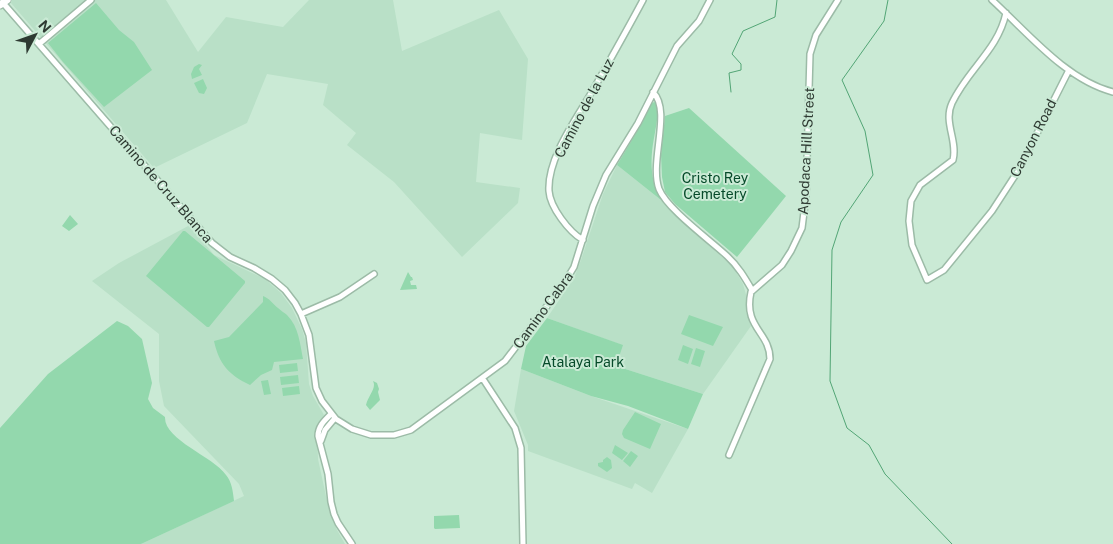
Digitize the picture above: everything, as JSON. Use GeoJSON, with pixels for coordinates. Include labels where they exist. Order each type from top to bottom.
{"type":"FeatureCollection","features":[{"type":"Feature","properties":{"kind":"street"},"geometry":{"type":"LineString","coordinates":[[39,44],[91,0]]}},
{"type":"Feature","properties":{"kind":"street","name":"Camino de la Luz"},"geometry":{"type":"LineString","coordinates":[[582,240],[572,232],[550,200],[551,172],[563,142],[644,0]]}},
{"type":"Feature","properties":{"kind":"street","name":"Camino Cabra"},"geometry":{"type":"LineString","coordinates":[[333,416],[360,433],[378,436],[394,435],[412,430],[483,379],[508,358],[558,292],[574,267],[600,189],[677,46],[699,21],[710,0]]}},
{"type":"Feature","properties":{"kind":"street","name":"Apodaca Hill Street"},"geometry":{"type":"LineString","coordinates":[[752,290],[777,272],[787,259],[802,228],[806,196],[810,54],[816,35],[838,0]]}},
{"type":"Feature","properties":{"kind":"street"},"geometry":{"type":"LineString","coordinates":[[992,0],[1068,72],[1113,92]]}},
{"type":"Feature","properties":{"kind":"street","name":"Camino de Cruz Blanca"},"geometry":{"type":"LineString","coordinates":[[3,3],[212,243],[230,257],[272,279],[290,297],[301,314],[309,335],[316,388],[322,401],[333,416]]}},
{"type":"Feature","properties":{"kind":"street","name":"Canyon Road"},"geometry":{"type":"LineString","coordinates":[[1006,13],[993,47],[967,77],[951,104],[949,118],[955,152],[953,160],[920,185],[911,201],[909,221],[912,245],[927,280],[944,270],[992,211],[1018,171],[1068,72]]}},
{"type":"Feature","properties":{"kind":"street"},"geometry":{"type":"LineString","coordinates":[[653,92],[660,102],[661,116],[657,151],[657,179],[662,195],[671,206],[733,261],[752,290],[751,319],[768,349],[770,359],[728,456]]}},
{"type":"Feature","properties":{"kind":"street"},"geometry":{"type":"LineString","coordinates":[[301,314],[340,297],[374,274]]}},
{"type":"Feature","properties":{"kind":"street"},"geometry":{"type":"LineString","coordinates":[[483,379],[515,428],[521,448],[523,544]]}},
{"type":"Feature","properties":{"kind":"street"},"geometry":{"type":"LineString","coordinates":[[333,416],[318,430],[334,514],[352,544]]}},
{"type":"Feature","properties":{"kind":"shaded area"},"geometry":{"type":"Polygon","coordinates":[[[12,0],[166,0],[198,52],[226,17],[283,27],[309,0],[393,0],[402,51],[499,10],[528,59],[522,140],[480,133],[476,182],[520,188],[518,203],[462,257],[394,182],[347,145],[356,133],[323,105],[328,84],[267,74],[247,123],[154,168],[11,3],[12,0]]]}},
{"type":"Feature","properties":{"kind":"shaded area"},"geometry":{"type":"Polygon","coordinates":[[[617,165],[661,200],[733,267],[743,284],[747,298],[746,312],[751,326],[703,394],[616,366],[622,345],[547,318],[574,278],[603,194],[617,165]]]}},
{"type":"Feature","properties":{"kind":"shaded area"},"geometry":{"type":"Polygon","coordinates":[[[190,225],[214,255],[265,279],[281,293],[292,308],[306,343],[309,384],[313,396],[324,415],[317,425],[318,459],[329,510],[345,544],[141,544],[244,496],[239,484],[164,406],[159,381],[159,334],[92,281],[119,263],[190,225]]]}},
{"type":"Feature","properties":{"kind":"shaded area"},"geometry":{"type":"Polygon","coordinates":[[[521,369],[591,396],[688,429],[652,493],[635,483],[632,489],[528,451],[528,445],[514,411],[521,369]]]}},
{"type":"Feature","properties":{"kind":"green space"},"geometry":{"type":"Polygon","coordinates":[[[96,3],[119,30],[134,42],[152,70],[104,107],[48,43],[96,3]]]}},
{"type":"Feature","properties":{"kind":"green space"},"geometry":{"type":"Polygon","coordinates":[[[199,64],[202,65],[199,69],[202,75],[192,79],[191,74],[194,67],[199,64]]]}},
{"type":"Feature","properties":{"kind":"green space"},"geometry":{"type":"Polygon","coordinates":[[[203,79],[207,88],[204,94],[199,93],[194,83],[203,79]]]}},
{"type":"Feature","properties":{"kind":"green space"},"geometry":{"type":"Polygon","coordinates":[[[657,103],[658,112],[652,154],[652,170],[657,193],[661,200],[617,165],[651,104],[657,103]]]}},
{"type":"Feature","properties":{"kind":"green space","name":"Cristo Rey Cemetery"},"geometry":{"type":"Polygon","coordinates":[[[689,108],[786,196],[737,257],[675,204],[665,192],[661,155],[665,116],[689,108]]]}},
{"type":"Feature","properties":{"kind":"green space"},"geometry":{"type":"Polygon","coordinates":[[[70,215],[78,224],[69,231],[62,226],[70,215]]]}},
{"type":"Feature","properties":{"kind":"green space"},"geometry":{"type":"Polygon","coordinates":[[[183,231],[245,281],[209,327],[146,276],[183,231]]]}},
{"type":"Feature","properties":{"kind":"green space"},"geometry":{"type":"Polygon","coordinates":[[[408,272],[413,280],[410,281],[411,285],[416,285],[417,289],[400,290],[408,272]]]}},
{"type":"Feature","properties":{"kind":"green space"},"geometry":{"type":"Polygon","coordinates":[[[263,296],[291,320],[298,336],[303,359],[274,362],[272,370],[261,375],[250,385],[236,377],[226,368],[219,356],[214,341],[229,337],[263,302],[263,296]]]}},
{"type":"Feature","properties":{"kind":"green space"},"geometry":{"type":"Polygon","coordinates":[[[689,315],[723,327],[713,346],[681,334],[689,315]]]}},
{"type":"Feature","properties":{"kind":"green space","name":"Atalaya Park"},"geometry":{"type":"Polygon","coordinates":[[[547,318],[623,345],[616,366],[703,394],[688,429],[628,406],[591,396],[521,369],[526,346],[547,318]]]}},
{"type":"Feature","properties":{"kind":"green space"},"geometry":{"type":"Polygon","coordinates":[[[117,321],[128,326],[142,339],[152,383],[148,399],[153,408],[165,417],[172,433],[220,468],[231,484],[234,501],[141,544],[0,544],[0,428],[48,374],[117,321]]]}},
{"type":"Feature","properties":{"kind":"green space"},"geometry":{"type":"Polygon","coordinates":[[[683,345],[693,349],[688,364],[678,360],[683,345]]]}},
{"type":"Feature","properties":{"kind":"green space"},"geometry":{"type":"Polygon","coordinates":[[[696,348],[705,351],[700,367],[691,364],[696,348]]]}},
{"type":"Feature","properties":{"kind":"green space"},"geometry":{"type":"Polygon","coordinates":[[[297,363],[298,371],[280,373],[279,365],[297,363]]]}},
{"type":"Feature","properties":{"kind":"green space"},"geometry":{"type":"Polygon","coordinates":[[[298,375],[299,383],[281,385],[280,377],[298,375]]]}},
{"type":"Feature","properties":{"kind":"green space"},"geometry":{"type":"Polygon","coordinates":[[[268,380],[271,394],[264,395],[261,381],[268,380]]]}},
{"type":"Feature","properties":{"kind":"green space"},"geometry":{"type":"Polygon","coordinates":[[[373,381],[377,383],[380,400],[370,410],[366,405],[373,389],[373,381]]]}},
{"type":"Feature","properties":{"kind":"green space"},"geometry":{"type":"Polygon","coordinates":[[[299,386],[300,394],[283,396],[282,388],[299,386]]]}},
{"type":"Feature","properties":{"kind":"green space"},"geometry":{"type":"Polygon","coordinates":[[[635,412],[661,424],[650,449],[624,438],[622,434],[635,412]]]}},
{"type":"Feature","properties":{"kind":"green space"},"geometry":{"type":"Polygon","coordinates":[[[615,445],[628,453],[622,460],[612,453],[615,445]]]}},
{"type":"Feature","properties":{"kind":"green space"},"geometry":{"type":"Polygon","coordinates":[[[631,451],[638,456],[630,467],[623,461],[631,451]]]}},
{"type":"Feature","properties":{"kind":"green space"},"geometry":{"type":"Polygon","coordinates":[[[607,457],[611,460],[612,468],[607,472],[598,466],[598,463],[603,462],[607,457]]]}},
{"type":"Feature","properties":{"kind":"green space"},"geometry":{"type":"Polygon","coordinates":[[[459,515],[460,528],[434,528],[434,516],[459,515]]]}},
{"type":"Feature","properties":{"kind":"waterway"},"geometry":{"type":"LineString","coordinates":[[731,92],[729,73],[741,70],[741,64],[732,54],[743,31],[775,17],[777,0]]}},
{"type":"Feature","properties":{"kind":"waterway"},"geometry":{"type":"LineString","coordinates":[[888,0],[884,21],[842,80],[865,131],[873,175],[841,222],[832,250],[830,381],[847,428],[869,445],[885,474],[952,544]]}}]}
